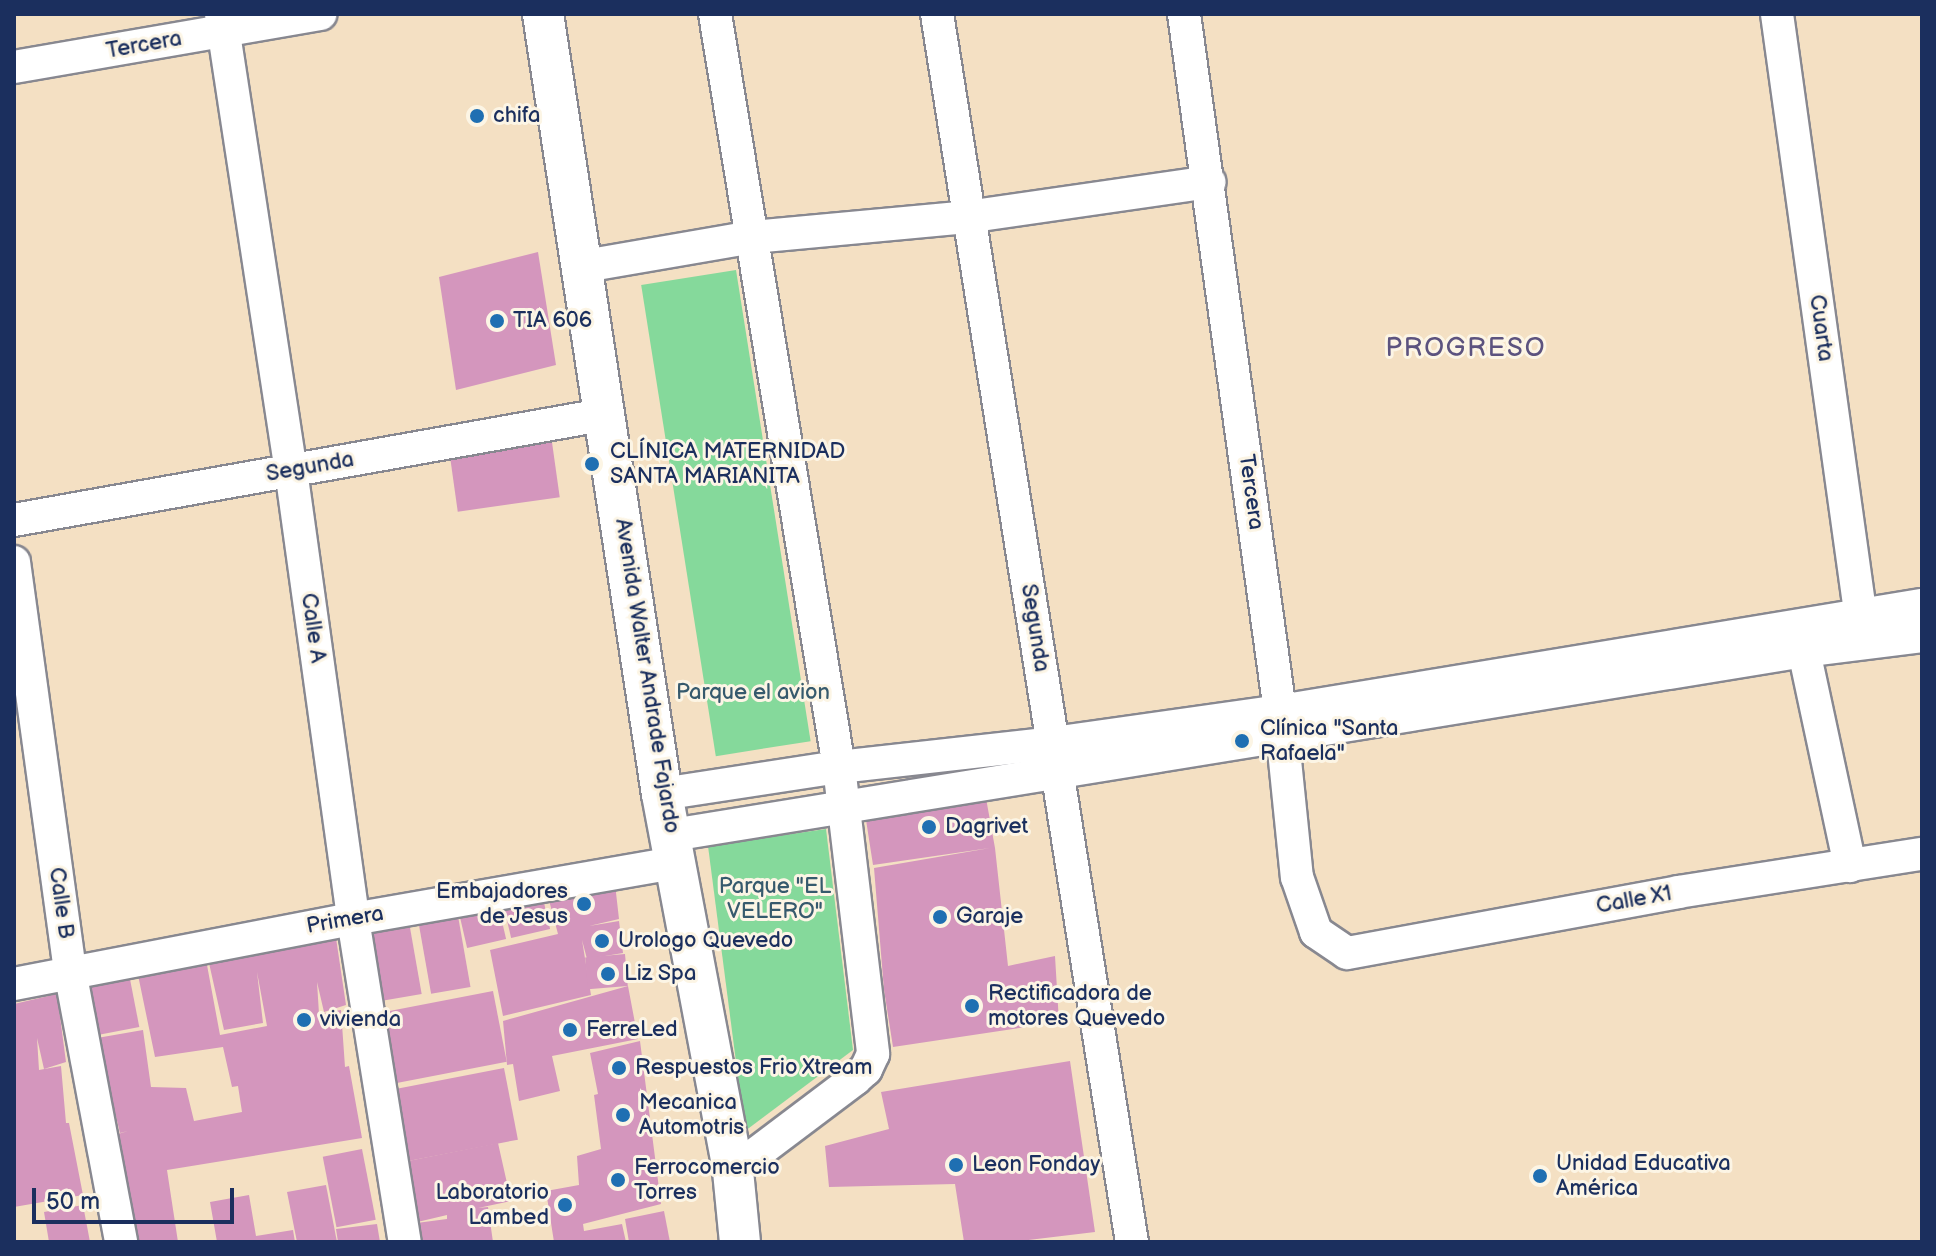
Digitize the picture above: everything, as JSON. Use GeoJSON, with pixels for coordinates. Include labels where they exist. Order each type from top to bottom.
{"type":"FeatureCollection","features":[{"type":"Feature","properties":{"kind":"main road","name":"Avenida Walter Andrade Fajardo"},"geometry":{"type":"LineString","coordinates":[[543,14],[579,267],[607,414],[662,794],[675,848],[733,1171],[740,1242]]}},
{"type":"Feature","properties":{"kind":"street","name":"Tercera"},"geometry":{"type":"LineString","coordinates":[[14,67],[222,23],[320,14]]}},
{"type":"Feature","properties":{"kind":"street"},"geometry":{"type":"LineString","coordinates":[[715,14],[839,767],[873,1054],[866,1069],[855,1079],[733,1171]]}},
{"type":"Feature","properties":{"kind":"street","name":"Segunda"},"geometry":{"type":"LineString","coordinates":[[937,14],[1132,1242]]}},
{"type":"Feature","properties":{"kind":"street","name":"Tercera"},"geometry":{"type":"LineString","coordinates":[[1184,14],[1281,723],[1297,877],[1316,932],[1347,953]]}},
{"type":"Feature","properties":{"kind":"street","name":"Cuarta"},"geometry":{"type":"LineString","coordinates":[[1777,14],[1862,628]]}},
{"type":"Feature","properties":{"kind":"street","name":"Calle A"},"geometry":{"type":"LineString","coordinates":[[222,23],[291,470],[353,919],[405,1242]]}},
{"type":"Feature","properties":{"kind":"street"},"geometry":{"type":"LineString","coordinates":[[579,267],[753,237],[967,217],[1209,182]]}},
{"type":"Feature","properties":{"kind":"street","name":"Segunda"},"geometry":{"type":"LineString","coordinates":[[14,520],[607,414]]}},
{"type":"Feature","properties":{"kind":"street","name":"Calle B"},"geometry":{"type":"LineString","coordinates":[[14,562],[70,971],[121,1242]]}},
{"type":"Feature","properties":{"kind":"street"},"geometry":{"type":"LineString","coordinates":[[1281,723],[1804,651],[1922,605]]}},
{"type":"Feature","properties":{"kind":"street"},"geometry":{"type":"LineString","coordinates":[[662,794],[839,767],[1056,757],[1862,628],[1922,636]]}},
{"type":"Feature","properties":{"kind":"street"},"geometry":{"type":"LineString","coordinates":[[1804,651],[1850,866]]}},
{"type":"Feature","properties":{"kind":"street","name":"Primera"},"geometry":{"type":"LineString","coordinates":[[14,984],[353,919],[675,848],[843,805],[1056,757]]}},
{"type":"Feature","properties":{"kind":"street","name":"Calle X1"},"geometry":{"type":"LineString","coordinates":[[1347,953],[1678,892],[1922,854]]}},
{"type":"Feature","properties":{"kind":"green space","name":"Parque el avion"},"geometry":{"type":"Polygon","coordinates":[[[736,270],[811,741],[716,756],[641,285],[736,270]]]}},
{"type":"Feature","properties":{"kind":"green space","name":"Parque \"EL VELERO\""},"geometry":{"type":"Polygon","coordinates":[[[826,829],[853,1050],[745,1131],[708,846],[826,829]]]}},
{"type":"Feature","properties":{"kind":"building","name":"TIA 606"},"geometry":{"type":"Polygon","coordinates":[[[538,252],[556,365],[456,390],[439,277],[538,252]]]}},
{"type":"Feature","properties":{"kind":"building"},"geometry":{"type":"Polygon","coordinates":[[[550,428],[560,497],[458,512],[448,442],[550,428]]]}},
{"type":"Feature","properties":{"kind":"building"},"geometry":{"type":"Polygon","coordinates":[[[984,787],[995,848],[1008,966],[1055,956],[1059,1022],[893,1047],[884,990],[874,868],[990,848],[873,865],[864,807],[984,787]]]}},
{"type":"Feature","properties":{"kind":"building"},"geometry":{"type":"Polygon","coordinates":[[[614,875],[619,919],[589,926],[619,921],[623,953],[587,959],[582,940],[591,995],[503,1016],[490,950],[558,934],[546,889],[614,875]]]}},
{"type":"Feature","properties":{"kind":"building"},"geometry":{"type":"Polygon","coordinates":[[[542,894],[550,929],[511,938],[503,903],[542,894]]]}},
{"type":"Feature","properties":{"kind":"building"},"geometry":{"type":"Polygon","coordinates":[[[498,904],[506,939],[467,948],[459,913],[498,904]]]}},
{"type":"Feature","properties":{"kind":"building","name":"vivienda"},"geometry":{"type":"Polygon","coordinates":[[[458,916],[471,987],[431,994],[419,923],[458,916]]]}},
{"type":"Feature","properties":{"kind":"building","name":"vivienda"},"geometry":{"type":"Polygon","coordinates":[[[409,922],[422,994],[382,1001],[370,929],[409,922]]]}},
{"type":"Feature","properties":{"kind":"building"},"geometry":{"type":"Polygon","coordinates":[[[336,938],[346,1005],[324,1012],[317,982],[319,1014],[341,1010],[345,1067],[349,1066],[362,1138],[167,1170],[178,1242],[137,1242],[118,1134],[128,1131],[120,1133],[97,1038],[143,1030],[151,1087],[186,1088],[194,1121],[242,1112],[238,1086],[232,1087],[223,1047],[155,1057],[138,975],[207,965],[220,1035],[267,1026],[257,972],[263,1023],[224,1030],[209,963],[336,938]]]}},
{"type":"Feature","properties":{"kind":"building","name":"Liz Spa"},"geometry":{"type":"Polygon","coordinates":[[[625,954],[628,986],[588,989],[585,957],[625,954]]]}},
{"type":"Feature","properties":{"kind":"building"},"geometry":{"type":"Polygon","coordinates":[[[129,974],[139,1027],[99,1035],[89,982],[129,974]]]}},
{"type":"Feature","properties":{"kind":"building","name":"FerreLed"},"geometry":{"type":"Polygon","coordinates":[[[628,986],[638,1039],[552,1056],[560,1091],[519,1101],[513,1064],[507,1065],[503,1021],[628,986]]]}},
{"type":"Feature","properties":{"kind":"building","name":"vivienda"},"geometry":{"type":"Polygon","coordinates":[[[493,991],[507,1062],[397,1083],[383,1012],[493,991]]]}},
{"type":"Feature","properties":{"kind":"building"},"geometry":{"type":"Polygon","coordinates":[[[57,994],[66,1062],[44,1069],[37,1038],[39,1070],[61,1066],[66,1123],[69,1123],[83,1195],[14,1207],[14,1004],[57,994]]]}},
{"type":"Feature","properties":{"kind":"building"},"geometry":{"type":"Polygon","coordinates":[[[640,1041],[661,1204],[583,1224],[584,1231],[622,1224],[626,1242],[554,1242],[546,1191],[579,1185],[577,1156],[601,1149],[594,1095],[598,1094],[590,1053],[640,1041]]]}},
{"type":"Feature","properties":{"kind":"building","name":"Leon Fonday"},"geometry":{"type":"Polygon","coordinates":[[[1070,1061],[1095,1232],[1011,1242],[964,1242],[955,1184],[829,1187],[825,1146],[889,1129],[881,1092],[1070,1061]]]}},
{"type":"Feature","properties":{"kind":"building","name":"vivienda"},"geometry":{"type":"Polygon","coordinates":[[[504,1068],[518,1140],[407,1161],[393,1090],[504,1068]]]}},
{"type":"Feature","properties":{"kind":"building"},"geometry":{"type":"Polygon","coordinates":[[[498,1143],[511,1201],[478,1208],[488,1207],[493,1242],[409,1242],[403,1162],[498,1143]],[[447,1215],[409,1224],[447,1219],[447,1215]]]}},
{"type":"Feature","properties":{"kind":"building"},"geometry":{"type":"Polygon","coordinates":[[[362,1149],[376,1220],[336,1227],[323,1157],[362,1149]]]}},
{"type":"Feature","properties":{"kind":"building"},"geometry":{"type":"Polygon","coordinates":[[[326,1185],[337,1242],[297,1242],[287,1192],[326,1185]]]}},
{"type":"Feature","properties":{"kind":"building"},"geometry":{"type":"Polygon","coordinates":[[[249,1195],[256,1236],[293,1230],[295,1242],[217,1242],[210,1202],[249,1195]]]}},
{"type":"Feature","properties":{"kind":"building"},"geometry":{"type":"Polygon","coordinates":[[[83,1205],[90,1242],[49,1242],[44,1212],[83,1205]]]}},
{"type":"Feature","properties":{"kind":"building"},"geometry":{"type":"Polygon","coordinates":[[[664,1211],[670,1242],[629,1242],[625,1219],[664,1211]]]}},
{"type":"Feature","properties":{"kind":"building"},"geometry":{"type":"Polygon","coordinates":[[[377,1224],[380,1242],[338,1242],[336,1229],[377,1224]]]}},
{"type":"Feature","properties":{"kind":"place","name":"chifa"},"geometry":{"type":"Point","coordinates":[477,116]}},
{"type":"Feature","properties":{"kind":"place","name":"TIA 606"},"geometry":{"type":"Point","coordinates":[497,321]}},
{"type":"Feature","properties":{"kind":"place","name":"CLÍNICA MATERNIDAD SANTA MARIANITA"},"geometry":{"type":"Point","coordinates":[592,464]}},
{"type":"Feature","properties":{"kind":"place","name":"Clínica \"Santa Rafaela\""},"geometry":{"type":"Point","coordinates":[1242,741]}},
{"type":"Feature","properties":{"kind":"place","name":"Dagrivet"},"geometry":{"type":"Point","coordinates":[929,827]}},
{"type":"Feature","properties":{"kind":"place","name":"Embajadores de Jesus"},"geometry":{"type":"Point","coordinates":[584,904]}},
{"type":"Feature","properties":{"kind":"place","name":"Garaje"},"geometry":{"type":"Point","coordinates":[940,917]}},
{"type":"Feature","properties":{"kind":"place","name":"Urologo Quevedo"},"geometry":{"type":"Point","coordinates":[602,941]}},
{"type":"Feature","properties":{"kind":"place","name":"Liz Spa"},"geometry":{"type":"Point","coordinates":[608,974]}},
{"type":"Feature","properties":{"kind":"place","name":"Rectificadora de motores Quevedo"},"geometry":{"type":"Point","coordinates":[972,1006]}},
{"type":"Feature","properties":{"kind":"place","name":"vivienda"},"geometry":{"type":"Point","coordinates":[304,1020]}},
{"type":"Feature","properties":{"kind":"place","name":"FerreLed"},"geometry":{"type":"Point","coordinates":[570,1030]}},
{"type":"Feature","properties":{"kind":"place","name":"Respuestos Frio Xtream"},"geometry":{"type":"Point","coordinates":[619,1068]}},
{"type":"Feature","properties":{"kind":"place","name":"Mecanica Automotris"},"geometry":{"type":"Point","coordinates":[623,1115]}},
{"type":"Feature","properties":{"kind":"place","name":"Leon Fonday"},"geometry":{"type":"Point","coordinates":[956,1165]}},
{"type":"Feature","properties":{"kind":"place","name":"Unidad Educativa América"},"geometry":{"type":"Point","coordinates":[1540,1176]}},
{"type":"Feature","properties":{"kind":"place","name":"Ferrocomercio Torres"},"geometry":{"type":"Point","coordinates":[618,1180]}},
{"type":"Feature","properties":{"kind":"place","name":"Laboratorio Lambed"},"geometry":{"type":"Point","coordinates":[565,1205]}},
{"type":"Feature","properties":{"kind":"district","name":"PROGRESO"},"geometry":{"type":"Point","coordinates":[1466,349]}}]}
